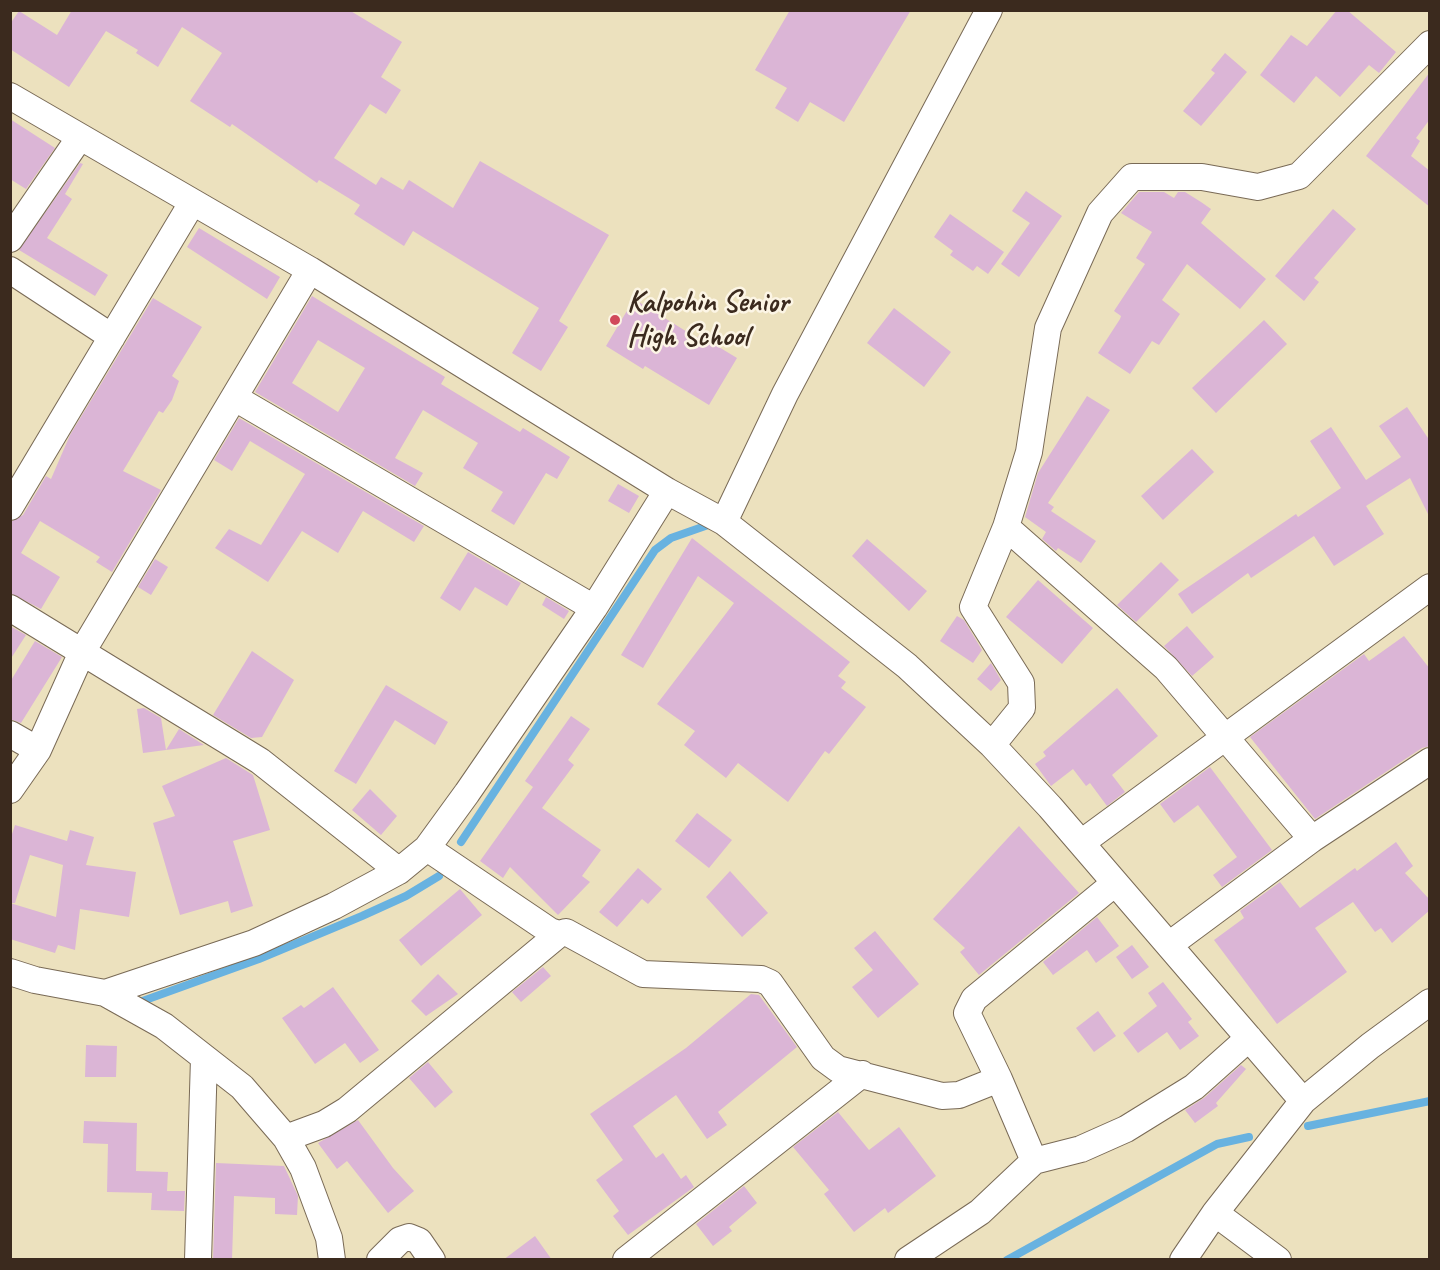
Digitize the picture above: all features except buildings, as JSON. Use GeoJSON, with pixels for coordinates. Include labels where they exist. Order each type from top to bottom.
{"type":"FeatureCollection","features":[{"type":"Feature","properties":{"kind":"street"},"geometry":{"type":"LineString","coordinates":[[724,522],[785,394],[989,10]]}},
{"type":"Feature","properties":{"kind":"street"},"geometry":{"type":"LineString","coordinates":[[992,745],[1022,708],[1021,683],[973,607],[1006,527],[1029,452],[1048,328],[1100,213],[1132,177],[1203,177],[1258,187],[1299,176],[1430,44]]}},
{"type":"Feature","properties":{"kind":"street"},"geometry":{"type":"LineString","coordinates":[[10,96],[310,270],[724,522],[907,666],[992,745],[1081,843],[1303,1101]]}},
{"type":"Feature","properties":{"kind":"street"},"geometry":{"type":"LineString","coordinates":[[10,239],[80,137]]}},
{"type":"Feature","properties":{"kind":"street"},"geometry":{"type":"LineString","coordinates":[[10,507],[192,203]]}},
{"type":"Feature","properties":{"kind":"street"},"geometry":{"type":"LineString","coordinates":[[10,270],[112,337]]}},
{"type":"Feature","properties":{"kind":"street"},"geometry":{"type":"LineString","coordinates":[[10,790],[38,750],[82,652],[310,270]]}},
{"type":"Feature","properties":{"kind":"street"},"geometry":{"type":"LineString","coordinates":[[235,398],[594,608]]}},
{"type":"Feature","properties":{"kind":"street"},"geometry":{"type":"LineString","coordinates":[[105,993],[254,943],[334,906],[399,871],[427,848],[594,608],[668,490]]}},
{"type":"Feature","properties":{"kind":"street"},"geometry":{"type":"LineString","coordinates":[[1006,527],[1166,668],[1312,839]]}},
{"type":"Feature","properties":{"kind":"street"},"geometry":{"type":"LineString","coordinates":[[1081,843],[1430,587]]}},
{"type":"Feature","properties":{"kind":"street"},"geometry":{"type":"LineString","coordinates":[[10,608],[260,761],[399,871]]}},
{"type":"Feature","properties":{"kind":"street"},"geometry":{"type":"LineString","coordinates":[[10,734],[38,750]]}},
{"type":"Feature","properties":{"kind":"street"},"geometry":{"type":"LineString","coordinates":[[1169,945],[1312,839],[1430,761]]}},
{"type":"Feature","properties":{"kind":"street"},"geometry":{"type":"LineString","coordinates":[[427,848],[559,934]]}},
{"type":"Feature","properties":{"kind":"street"},"geometry":{"type":"LineString","coordinates":[[1034,1161],[999,1079],[967,1013],[974,999],[1115,883]]}},
{"type":"Feature","properties":{"kind":"street"},"geometry":{"type":"LineString","coordinates":[[286,1138],[324,1124],[347,1110],[559,934],[566,932],[643,974],[761,978],[770,982],[823,1058],[838,1069],[942,1095],[959,1095],[999,1079]]}},
{"type":"Feature","properties":{"kind":"street"},"geometry":{"type":"LineString","coordinates":[[10,972],[35,980],[105,993],[164,1026],[242,1087],[286,1138],[303,1168],[329,1238],[332,1260]]}},
{"type":"Feature","properties":{"kind":"street"},"geometry":{"type":"LineString","coordinates":[[1183,1260],[1215,1213],[1303,1101],[1370,1046],[1430,1002]]}},
{"type":"Feature","properties":{"kind":"street"},"geometry":{"type":"LineString","coordinates":[[908,1260],[980,1212],[1034,1161],[1081,1149],[1126,1130],[1194,1087],[1249,1038]]}},
{"type":"Feature","properties":{"kind":"street"},"geometry":{"type":"LineString","coordinates":[[198,1260],[204,1058]]}},
{"type":"Feature","properties":{"kind":"street"},"geometry":{"type":"LineString","coordinates":[[626,1260],[862,1074]]}},
{"type":"Feature","properties":{"kind":"street"},"geometry":{"type":"LineString","coordinates":[[1215,1213],[1278,1260]]}},
{"type":"Feature","properties":{"kind":"street"},"geometry":{"type":"LineString","coordinates":[[380,1260],[400,1240],[410,1238],[418,1241],[432,1260]]}},
{"type":"Feature","properties":{"kind":"waterway"},"geometry":{"type":"LineString","coordinates":[[461,842],[655,550],[671,538],[711,524]]}},
{"type":"Feature","properties":{"kind":"waterway"},"geometry":{"type":"LineString","coordinates":[[137,1003],[259,959],[362,916],[406,896],[439,876]]}},
{"type":"Feature","properties":{"kind":"waterway"},"geometry":{"type":"LineString","coordinates":[[1308,1126],[1430,1101]]}},
{"type":"Feature","properties":{"kind":"waterway"},"geometry":{"type":"LineString","coordinates":[[1007,1260],[1217,1144],[1249,1137]]}},
{"type":"Feature","properties":{"kind":"place","name":"Kalpohin Senior High School"},"geometry":{"type":"Point","coordinates":[615,320]}}]}
